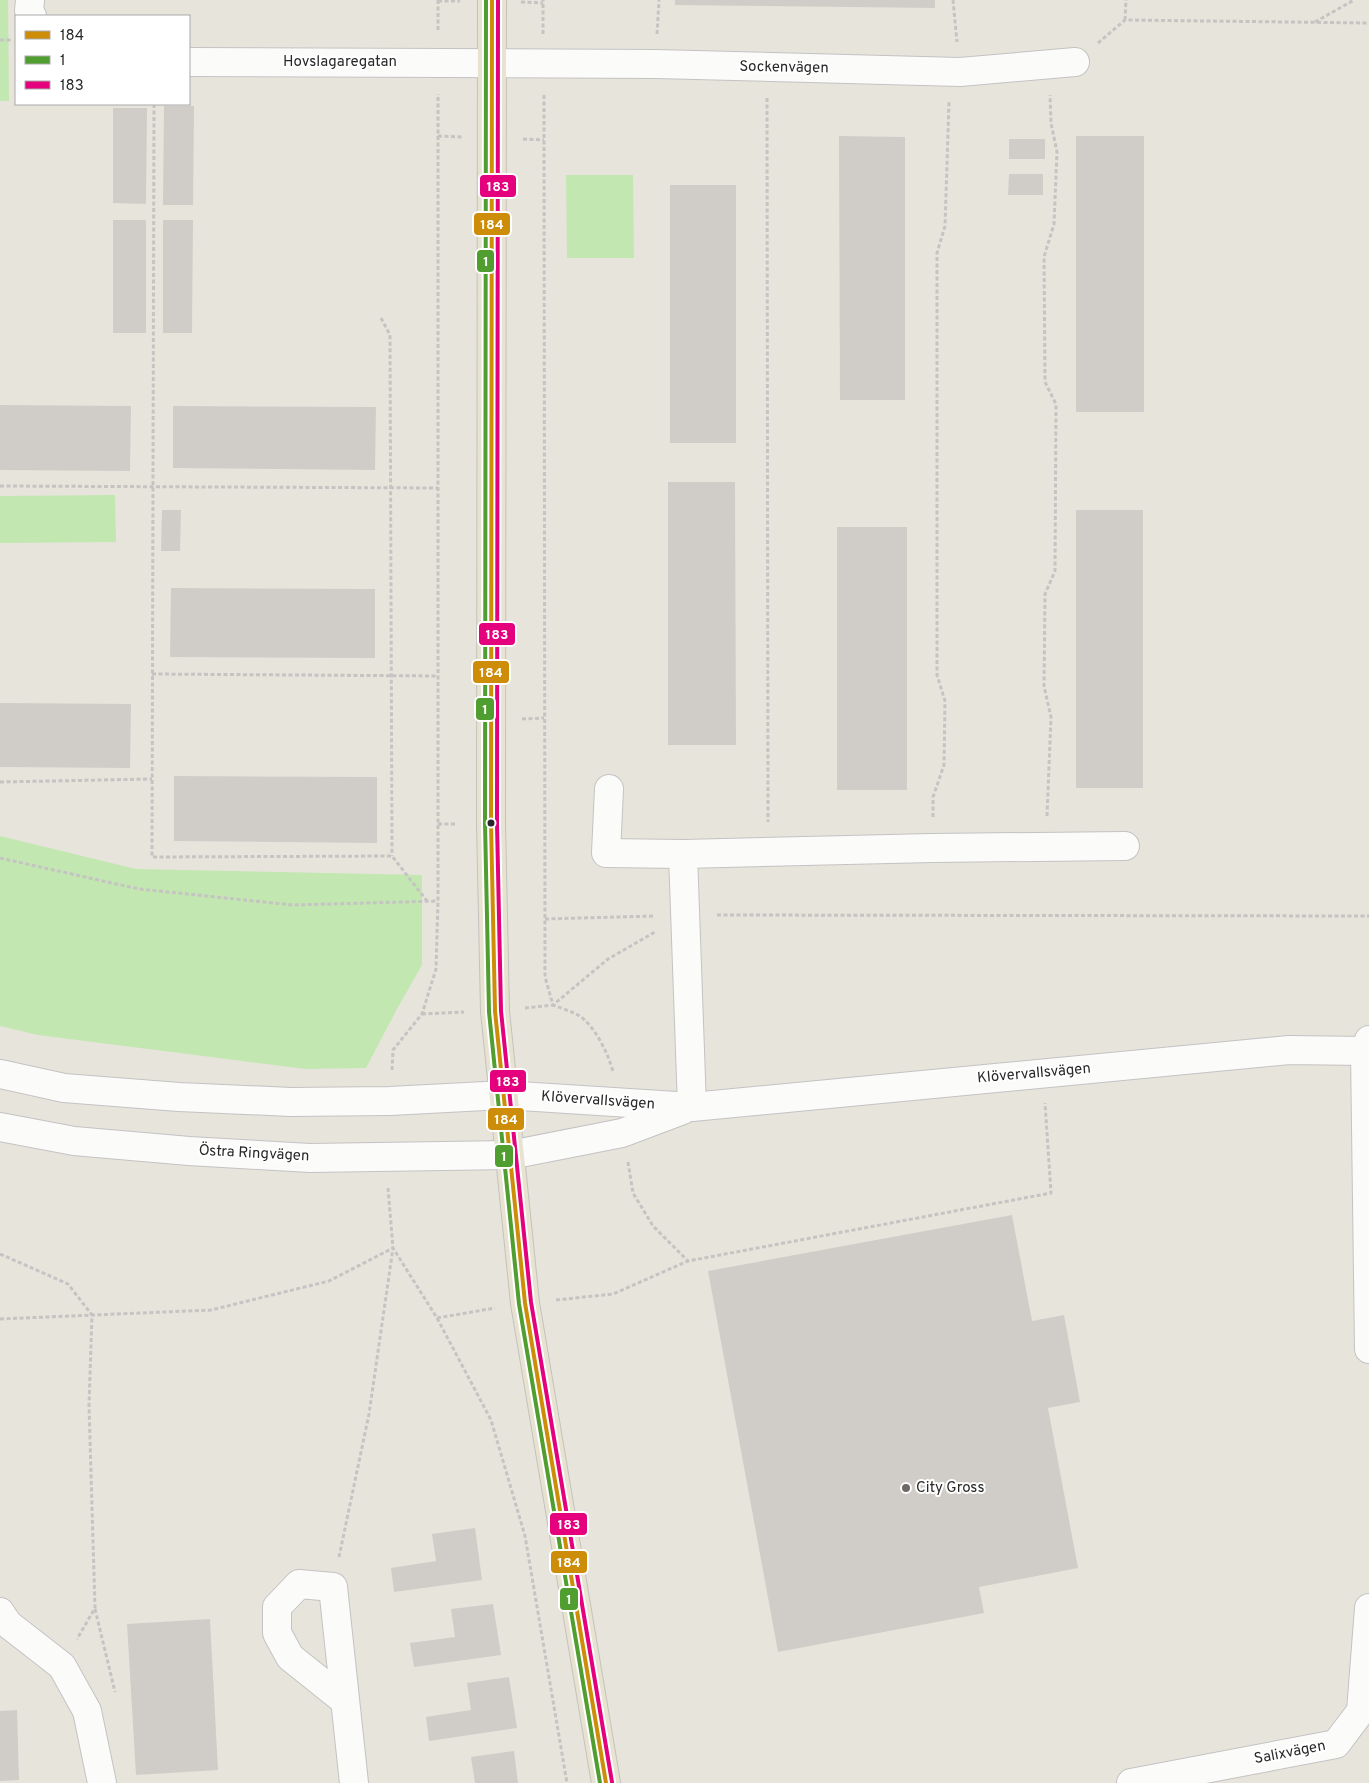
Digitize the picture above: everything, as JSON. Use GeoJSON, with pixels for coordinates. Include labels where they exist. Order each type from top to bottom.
{"type":"FeatureCollection","features":[{"type":"Feature","properties":{"kind":"main road"},"geometry":{"type":"LineString","coordinates":[[492,0],[491,823],[495,1012],[525,1304],[606,1783]]}},
{"type":"Feature","properties":{"kind":"street"},"geometry":{"type":"LineString","coordinates":[[30,0],[29,11],[31,15]]}},
{"type":"Feature","properties":{"kind":"street","name":"Hovslagaregatan"},"geometry":{"type":"LineString","coordinates":[[190,62],[492,63]]}},
{"type":"Feature","properties":{"kind":"street","name":"Sockenvägen"},"geometry":{"type":"LineString","coordinates":[[492,63],[955,72],[1061,63]]}},
{"type":"Feature","properties":{"kind":"street"},"geometry":{"type":"LineString","coordinates":[[609,789],[606,852],[683,854],[1125,846]]}},
{"type":"Feature","properties":{"kind":"street"},"geometry":{"type":"LineString","coordinates":[[683,854],[692,1107]]}},
{"type":"Feature","properties":{"kind":"street"},"geometry":{"type":"LineString","coordinates":[[1367,1045],[1369,1349]]}},
{"type":"Feature","properties":{"kind":"street","name":"Klövervallsvägen"},"geometry":{"type":"LineString","coordinates":[[504,1095],[692,1107],[1289,1050],[1367,1045]]}},
{"type":"Feature","properties":{"kind":"street"},"geometry":{"type":"LineString","coordinates":[[0,1074],[64,1088],[179,1097],[291,1102],[390,1101],[504,1095]]}},
{"type":"Feature","properties":{"kind":"street","name":"Klövervallsvägen"},"geometry":{"type":"LineString","coordinates":[[510,1155],[622,1133],[692,1107]]}},
{"type":"Feature","properties":{"kind":"street","name":"Östra Ringvägen"},"geometry":{"type":"LineString","coordinates":[[0,1127],[74,1142],[310,1158],[510,1155]]}},
{"type":"Feature","properties":{"kind":"street"},"geometry":{"type":"LineString","coordinates":[[345,1701],[290,1657],[277,1633],[277,1608],[299,1584],[333,1587],[354,1783]]}},
{"type":"Feature","properties":{"kind":"street","name":"Salixvägen"},"geometry":{"type":"LineString","coordinates":[[1131,1783],[1336,1744],[1361,1711],[1369,1608]]}},
{"type":"Feature","properties":{"kind":"street"},"geometry":{"type":"LineString","coordinates":[[0,1612],[8,1624],[62,1666],[87,1711],[102,1783]]}},
{"type":"Feature","properties":{"kind":"path"},"geometry":{"type":"LineString","coordinates":[[543,0],[545,977],[552,1005]]}},
{"type":"Feature","properties":{"kind":"path"},"geometry":{"type":"LineString","coordinates":[[932,848],[933,797],[944,765],[945,701],[937,675],[937,253],[945,226],[955,72],[953,0]]}},
{"type":"Feature","properties":{"kind":"path"},"geometry":{"type":"LineString","coordinates":[[1125,20],[1126,0]]}},
{"type":"Feature","properties":{"kind":"path"},"geometry":{"type":"LineString","coordinates":[[1314,22],[1354,0]]}},
{"type":"Feature","properties":{"kind":"path"},"geometry":{"type":"LineString","coordinates":[[1046,847],[1051,716],[1044,686],[1045,594],[1055,571],[1056,404],[1045,382],[1044,257],[1054,224],[1057,152],[1051,123],[1061,63],[1125,20],[1369,23]]}},
{"type":"Feature","properties":{"kind":"path"},"geometry":{"type":"LineString","coordinates":[[0,40],[15,40]]}},
{"type":"Feature","properties":{"kind":"path"},"geometry":{"type":"LineString","coordinates":[[390,1101],[393,1050],[422,1014],[436,969],[438,901],[438,63]]}},
{"type":"Feature","properties":{"kind":"path"},"geometry":{"type":"LineString","coordinates":[[767,67],[768,851]]}},
{"type":"Feature","properties":{"kind":"path"},"geometry":{"type":"LineString","coordinates":[[154,105],[152,857],[392,856]]}},
{"type":"Feature","properties":{"kind":"path"},"geometry":{"type":"LineString","coordinates":[[381,318],[390,335],[392,856],[427,901]]}},
{"type":"Feature","properties":{"kind":"path"},"geometry":{"type":"LineString","coordinates":[[0,486],[438,488]]}},
{"type":"Feature","properties":{"kind":"path"},"geometry":{"type":"LineString","coordinates":[[152,674],[438,676]]}},
{"type":"Feature","properties":{"kind":"path"},"geometry":{"type":"LineString","coordinates":[[521,718],[544,718]]}},
{"type":"Feature","properties":{"kind":"path"},"geometry":{"type":"LineString","coordinates":[[0,782],[152,779]]}},
{"type":"Feature","properties":{"kind":"path"},"geometry":{"type":"LineString","coordinates":[[438,824],[456,824]]}},
{"type":"Feature","properties":{"kind":"path"},"geometry":{"type":"LineString","coordinates":[[0,858],[139,889],[293,905],[438,901]]}},
{"type":"Feature","properties":{"kind":"path"},"geometry":{"type":"LineString","coordinates":[[552,1005],[608,959],[686,915]]}},
{"type":"Feature","properties":{"kind":"path"},"geometry":{"type":"LineString","coordinates":[[545,919],[686,915],[1369,916]]}},
{"type":"Feature","properties":{"kind":"path"},"geometry":{"type":"LineString","coordinates":[[422,1014],[495,1012],[552,1005],[580,1016],[592,1028],[611,1064],[620,1103]]}},
{"type":"Feature","properties":{"kind":"path"},"geometry":{"type":"LineString","coordinates":[[437,1318],[525,1304],[613,1294],[688,1262],[1051,1193],[1042,1074]]}},
{"type":"Feature","properties":{"kind":"path"},"geometry":{"type":"LineString","coordinates":[[622,1133],[633,1193],[654,1226],[688,1262]]}},
{"type":"Feature","properties":{"kind":"path"},"geometry":{"type":"LineString","coordinates":[[333,1587],[369,1414],[393,1248],[386,1156]]}},
{"type":"Feature","properties":{"kind":"path"},"geometry":{"type":"LineString","coordinates":[[0,1319],[211,1310],[329,1281],[393,1248]]}},
{"type":"Feature","properties":{"kind":"path"},"geometry":{"type":"LineString","coordinates":[[393,1248],[437,1318],[491,1420],[522,1527],[567,1783]]}},
{"type":"Feature","properties":{"kind":"path"},"geometry":{"type":"LineString","coordinates":[[0,1254],[68,1284],[92,1315],[89,1405],[94,1608],[62,1666]]}},
{"type":"Feature","properties":{"kind":"green space"},"geometry":{"type":"Polygon","coordinates":[[[0,0],[8,0],[9,101],[0,101],[0,0]]]}},
{"type":"Feature","properties":{"kind":"green space"},"geometry":{"type":"Polygon","coordinates":[[[566,175],[633,175],[634,258],[567,258],[566,175]]]}},
{"type":"Feature","properties":{"kind":"green space"},"geometry":{"type":"Polygon","coordinates":[[[115,495],[116,542],[0,543],[0,496],[115,495]]]}},
{"type":"Feature","properties":{"kind":"green space"},"geometry":{"type":"Polygon","coordinates":[[[0,836],[136,869],[422,875],[422,965],[366,1068],[306,1069],[38,1035],[0,1026],[0,836]]]}},
{"type":"Feature","properties":{"kind":"building"},"geometry":{"type":"Polygon","coordinates":[[[675,0],[935,0],[935,8],[675,5],[675,0]]]}},
{"type":"Feature","properties":{"kind":"building"},"geometry":{"type":"Polygon","coordinates":[[[164,106],[194,106],[193,205],[163,205],[164,106]]]}},
{"type":"Feature","properties":{"kind":"building"},"geometry":{"type":"Polygon","coordinates":[[[113,108],[147,108],[146,204],[113,203],[113,108]]]}},
{"type":"Feature","properties":{"kind":"building"},"geometry":{"type":"Polygon","coordinates":[[[839,136],[905,137],[905,400],[840,400],[839,136]]]}},
{"type":"Feature","properties":{"kind":"building"},"geometry":{"type":"Polygon","coordinates":[[[1076,136],[1144,136],[1144,412],[1076,412],[1076,136]]]}},
{"type":"Feature","properties":{"kind":"building"},"geometry":{"type":"Polygon","coordinates":[[[1009,139],[1045,139],[1045,159],[1009,159],[1009,139]]]}},
{"type":"Feature","properties":{"kind":"building"},"geometry":{"type":"Polygon","coordinates":[[[1009,174],[1043,174],[1043,195],[1008,195],[1009,174]]]}},
{"type":"Feature","properties":{"kind":"building"},"geometry":{"type":"Polygon","coordinates":[[[670,185],[736,185],[736,443],[670,443],[670,185]]]}},
{"type":"Feature","properties":{"kind":"building"},"geometry":{"type":"Polygon","coordinates":[[[113,220],[146,220],[146,333],[113,333],[113,220]]]}},
{"type":"Feature","properties":{"kind":"building"},"geometry":{"type":"Polygon","coordinates":[[[163,220],[193,220],[192,333],[163,333],[163,220]]]}},
{"type":"Feature","properties":{"kind":"building"},"geometry":{"type":"Polygon","coordinates":[[[0,405],[131,406],[130,471],[0,470],[0,405]]]}},
{"type":"Feature","properties":{"kind":"building"},"geometry":{"type":"Polygon","coordinates":[[[173,406],[376,407],[375,470],[173,468],[173,406]]]}},
{"type":"Feature","properties":{"kind":"building"},"geometry":{"type":"Polygon","coordinates":[[[668,482],[735,482],[736,745],[668,745],[668,482]]]}},
{"type":"Feature","properties":{"kind":"building"},"geometry":{"type":"Polygon","coordinates":[[[162,510],[181,510],[180,551],[161,551],[162,510]]]}},
{"type":"Feature","properties":{"kind":"building"},"geometry":{"type":"Polygon","coordinates":[[[1076,510],[1143,510],[1143,788],[1076,788],[1076,510]]]}},
{"type":"Feature","properties":{"kind":"building"},"geometry":{"type":"Polygon","coordinates":[[[837,527],[907,527],[907,790],[837,790],[837,527]]]}},
{"type":"Feature","properties":{"kind":"building"},"geometry":{"type":"Polygon","coordinates":[[[171,588],[375,589],[375,658],[170,657],[171,588]]]}},
{"type":"Feature","properties":{"kind":"building"},"geometry":{"type":"Polygon","coordinates":[[[0,703],[131,704],[130,768],[0,767],[0,703]]]}},
{"type":"Feature","properties":{"kind":"building"},"geometry":{"type":"Polygon","coordinates":[[[174,776],[377,777],[377,843],[174,841],[174,776]]]}},
{"type":"Feature","properties":{"kind":"building","name":"City Gross"},"geometry":{"type":"Polygon","coordinates":[[[1012,1215],[1032,1321],[1064,1315],[1080,1402],[1048,1408],[1078,1568],[979,1587],[984,1613],[778,1652],[708,1271],[1012,1215]]]}},
{"type":"Feature","properties":{"kind":"building"},"geometry":{"type":"Polygon","coordinates":[[[475,1528],[482,1580],[394,1592],[391,1568],[436,1561],[432,1534],[475,1528]]]}},
{"type":"Feature","properties":{"kind":"building"},"geometry":{"type":"Polygon","coordinates":[[[493,1604],[501,1655],[414,1667],[410,1643],[455,1637],[451,1609],[493,1604]]]}},
{"type":"Feature","properties":{"kind":"building"},"geometry":{"type":"Polygon","coordinates":[[[210,1619],[218,1770],[136,1775],[127,1624],[210,1619]]]}},
{"type":"Feature","properties":{"kind":"building"},"geometry":{"type":"Polygon","coordinates":[[[509,1677],[517,1728],[429,1741],[426,1717],[471,1710],[467,1683],[509,1677]]]}},
{"type":"Feature","properties":{"kind":"building"},"geometry":{"type":"Polygon","coordinates":[[[17,1710],[19,1780],[0,1781],[0,1711],[17,1710]]]}},
{"type":"Feature","properties":{"kind":"building"},"geometry":{"type":"Polygon","coordinates":[[[514,1751],[518,1783],[475,1783],[471,1757],[514,1751]]]}},
{"type":"Feature","properties":{"kind":"transit line","name":"1"},"geometry":{"type":"LineString","coordinates":[[486,0],[485,823],[489,1012],[519,1304],[600,1783]]}},
{"type":"Feature","properties":{"kind":"transit line","name":"184"},"geometry":{"type":"LineString","coordinates":[[492,0],[491,823],[495,1011],[525,1303],[606,1783]]}},
{"type":"Feature","properties":{"kind":"transit line","name":"183"},"geometry":{"type":"LineString","coordinates":[[498,0],[497,823],[501,1011],[531,1302],[612,1782]]}},
{"type":"Feature","properties":{"kind":"place","name":"City Gross"},"geometry":{"type":"Point","coordinates":[906,1488]}}]}
